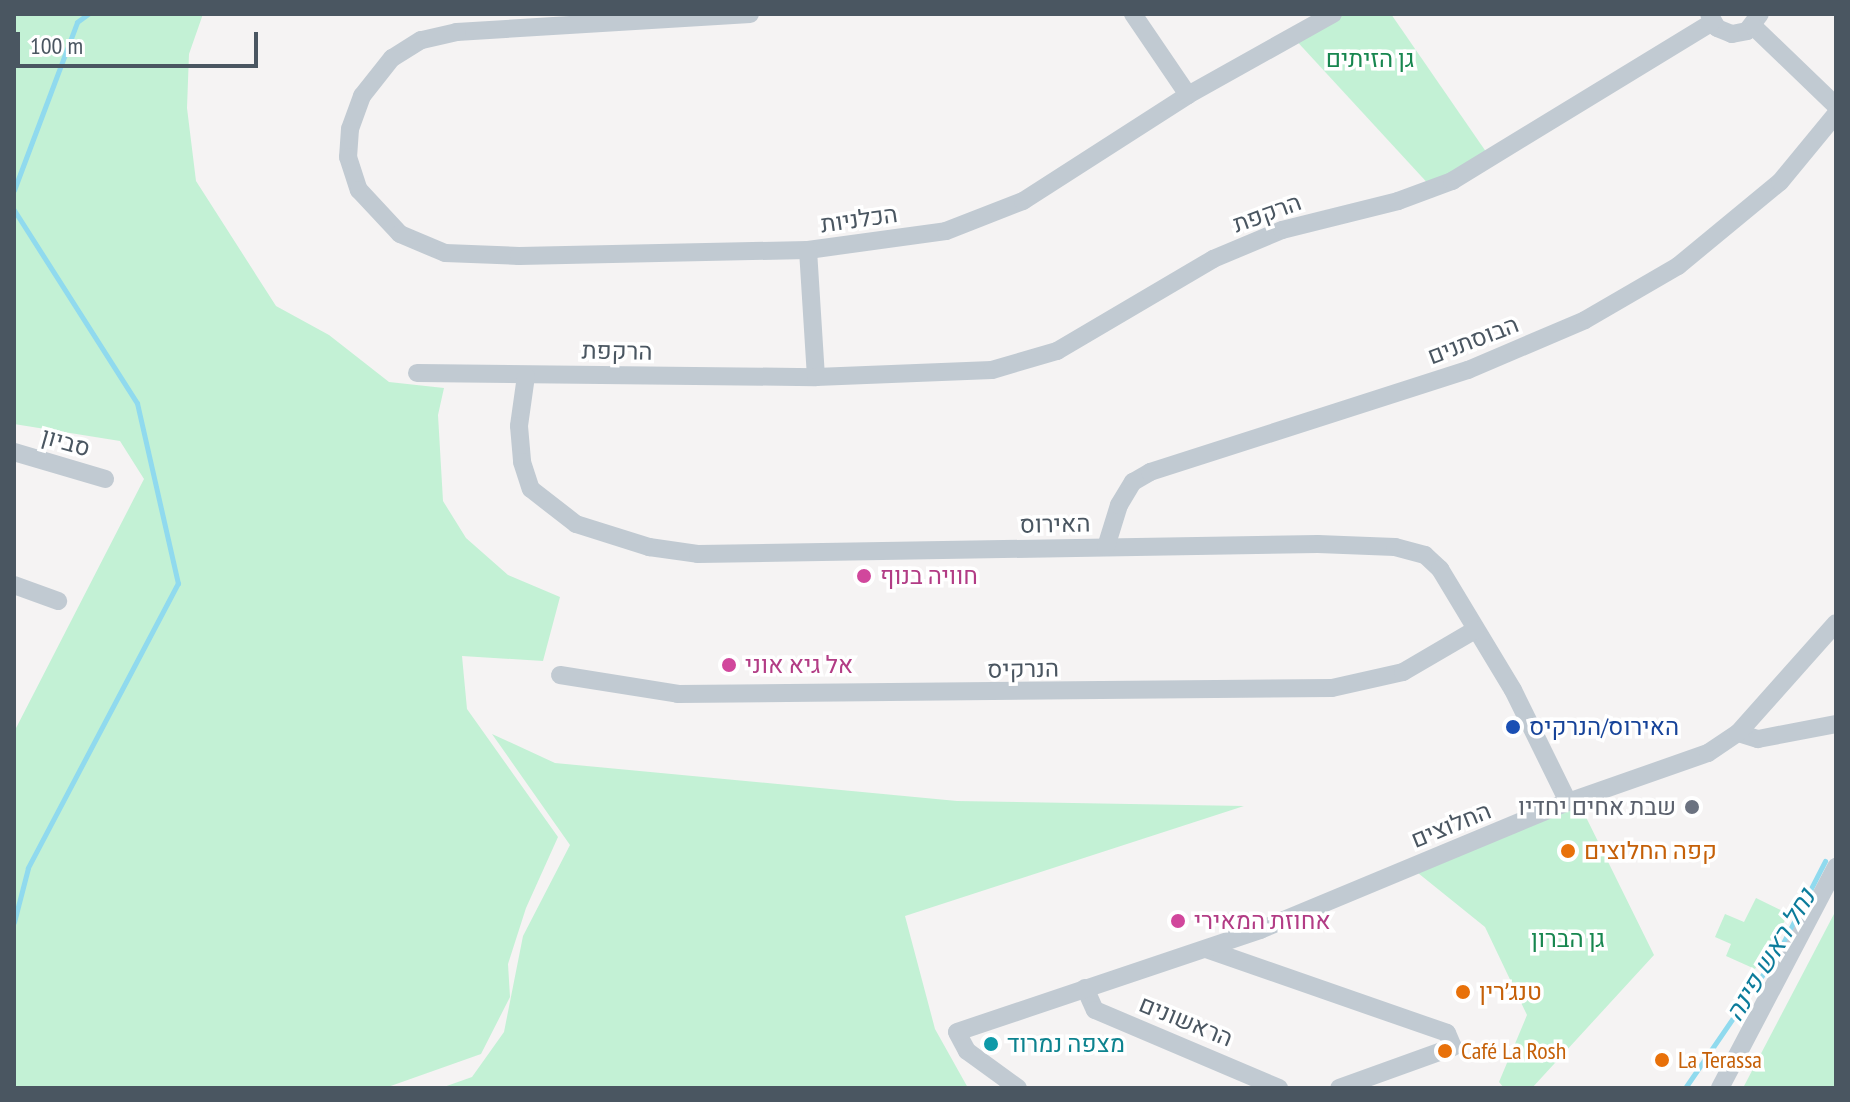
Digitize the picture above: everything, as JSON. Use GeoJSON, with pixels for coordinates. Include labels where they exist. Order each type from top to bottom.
{"type":"FeatureCollection","features":[{"type":"Feature","properties":{"kind":"street","name":"הכלניות"},"geometry":{"type":"LineString","coordinates":[[750,14],[457,32],[421,40],[392,58],[362,96],[350,129],[348,157],[359,190],[400,234],[445,253],[519,256],[808,250],[946,231],[981,220],[1023,201],[1188,95],[1333,14]]}},
{"type":"Feature","properties":{"kind":"street"},"geometry":{"type":"LineString","coordinates":[[1133,14],[1188,95]]}},
{"type":"Feature","properties":{"kind":"street"},"geometry":{"type":"LineString","coordinates":[[1711,18],[1732,34],[1757,20],[1836,106]]}},
{"type":"Feature","properties":{"kind":"street","name":"הרקפת"},"geometry":{"type":"LineString","coordinates":[[417,373],[816,377],[992,370],[1057,351],[1213,259],[1254,241],[1452,181],[1711,18]]}},
{"type":"Feature","properties":{"kind":"street","name":"הבוסתנים"},"geometry":{"type":"LineString","coordinates":[[1106,547],[1119,505],[1133,482],[1150,472],[1468,370],[1585,320],[1678,266],[1780,182],[1836,114]]}},
{"type":"Feature","properties":{"kind":"street"},"geometry":{"type":"LineString","coordinates":[[808,250],[816,377]]}},
{"type":"Feature","properties":{"kind":"street","name":"האירוס"},"geometry":{"type":"LineString","coordinates":[[526,376],[519,426],[522,462],[531,489],[547,506],[609,537],[698,554],[1318,544],[1411,549],[1440,569],[1513,690],[1568,802]]}},
{"type":"Feature","properties":{"kind":"street","name":"סביון"},"geometry":{"type":"LineString","coordinates":[[14,452],[105,479]]}},
{"type":"Feature","properties":{"kind":"street"},"geometry":{"type":"LineString","coordinates":[[14,585],[58,601]]}},
{"type":"Feature","properties":{"kind":"street","name":"החלוצים"},"geometry":{"type":"LineString","coordinates":[[1018,1088],[967,1051],[957,1032],[1206,949],[1568,802],[1708,753],[1738,733],[1836,623]]}},
{"type":"Feature","properties":{"kind":"street","name":"הנרקיס"},"geometry":{"type":"LineString","coordinates":[[560,675],[678,694],[1332,688],[1403,672],[1475,630]]}},
{"type":"Feature","properties":{"kind":"street"},"geometry":{"type":"LineString","coordinates":[[1738,733],[1758,739],[1836,724]]}},
{"type":"Feature","properties":{"kind":"street"},"geometry":{"type":"LineString","coordinates":[[1720,1088],[1836,867]]}},
{"type":"Feature","properties":{"kind":"street"},"geometry":{"type":"LineString","coordinates":[[1206,949],[1447,1033],[1454,1050],[1339,1088]]}},
{"type":"Feature","properties":{"kind":"street","name":"הראשונים"},"geometry":{"type":"LineString","coordinates":[[1085,988],[1095,1010],[1279,1088]]}},
{"type":"Feature","properties":{"kind":"green space"},"geometry":{"type":"Polygon","coordinates":[[[14,14],[203,14],[189,54],[187,108],[196,181],[276,306],[329,335],[389,382],[444,388],[438,415],[443,501],[466,538],[508,575],[560,597],[543,661],[462,656],[467,709],[558,837],[526,908],[508,964],[510,997],[481,1054],[385,1088],[14,1088],[14,732],[144,479],[120,441],[14,424],[14,14]]]}},
{"type":"Feature","properties":{"kind":"green space","name":"גן הזיתים"},"geometry":{"type":"Polygon","coordinates":[[[1333,14],[1391,14],[1491,159],[1433,189],[1292,36],[1333,14]]]}},
{"type":"Feature","properties":{"kind":"green space"},"geometry":{"type":"Polygon","coordinates":[[[492,734],[555,763],[957,801],[1244,806],[905,916],[935,1029],[968,1088],[441,1088],[472,1077],[504,1032],[523,936],[570,845],[492,734]]]}},
{"type":"Feature","properties":{"kind":"green space","name":"גן הברון"},"geometry":{"type":"Polygon","coordinates":[[[1580,805],[1654,955],[1532,1088],[1504,1088],[1499,1082],[1527,1015],[1485,927],[1418,873],[1580,805]]]}},
{"type":"Feature","properties":{"kind":"green space"},"geometry":{"type":"Polygon","coordinates":[[[1756,898],[1789,914],[1755,969],[1726,956],[1731,944],[1715,937],[1725,914],[1744,922],[1756,898]]]}},
{"type":"Feature","properties":{"kind":"green space"},"geometry":{"type":"Polygon","coordinates":[[[1834,914],[1836,1088],[1743,1088],[1834,914]]]}},
{"type":"Feature","properties":{"kind":"waterway"},"geometry":{"type":"LineString","coordinates":[[14,190],[77,22],[88,14]]}},
{"type":"Feature","properties":{"kind":"waterway"},"geometry":{"type":"LineString","coordinates":[[14,210],[137,403],[178,583],[28,868],[14,922]]}},
{"type":"Feature","properties":{"kind":"waterway","name":"נחל ראש פינה"},"geometry":{"type":"LineString","coordinates":[[1685,1088],[1780,949],[1825,861]]}},
{"type":"Feature","properties":{"kind":"place","name":"חוויה בנוף"},"geometry":{"type":"Point","coordinates":[864,576]}},
{"type":"Feature","properties":{"kind":"place","name":"אל גיא אוני"},"geometry":{"type":"Point","coordinates":[729,665]}},
{"type":"Feature","properties":{"kind":"place","name":"האירוס/הנרקיס"},"geometry":{"type":"Point","coordinates":[1513,727]}},
{"type":"Feature","properties":{"kind":"place","name":"שבת אחים יחדיו"},"geometry":{"type":"Point","coordinates":[1692,807]}},
{"type":"Feature","properties":{"kind":"place","name":"קפה החלוצים"},"geometry":{"type":"Point","coordinates":[1568,851]}},
{"type":"Feature","properties":{"kind":"place","name":"אחוזת המאירי"},"geometry":{"type":"Point","coordinates":[1178,921]}},
{"type":"Feature","properties":{"kind":"place","name":"טנג׳רין"},"geometry":{"type":"Point","coordinates":[1463,992]}},
{"type":"Feature","properties":{"kind":"place","name":"מצפה נמרוד"},"geometry":{"type":"Point","coordinates":[991,1044]}},
{"type":"Feature","properties":{"kind":"place","name":"Café La Rosh"},"geometry":{"type":"Point","coordinates":[1445,1051]}},
{"type":"Feature","properties":{"kind":"place","name":"La Terassa"},"geometry":{"type":"Point","coordinates":[1662,1060]}}]}
